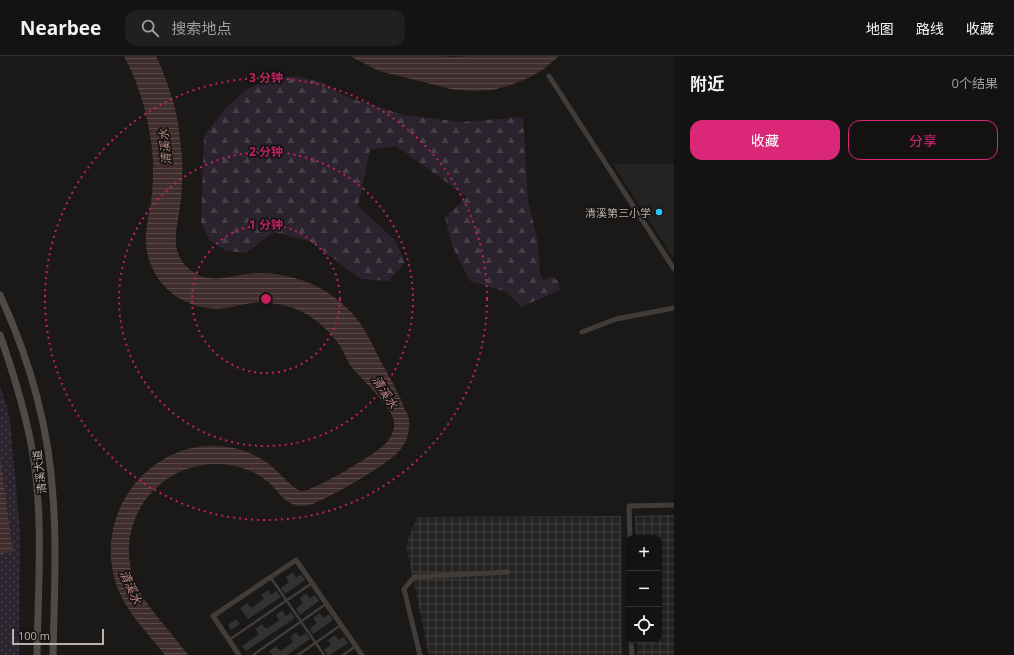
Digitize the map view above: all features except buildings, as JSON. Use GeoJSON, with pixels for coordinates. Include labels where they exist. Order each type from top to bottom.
{"type":"FeatureCollection","features":[{"type":"Feature","properties":{"kind":"main road","name":"清溪大道"},"geometry":{"type":"LineString","coordinates":[[0,295],[26,359],[39,404],[48,446],[53,495],[55,538],[53,655]]}},
{"type":"Feature","properties":{"kind":"main road","name":"清溪大道"},"geometry":{"type":"LineString","coordinates":[[0,335],[11,364],[23,408],[32,449],[38,496],[40,538],[37,655]]}},
{"type":"Feature","properties":{"kind":"street"},"geometry":{"type":"LineString","coordinates":[[549,76],[674,270]]}},
{"type":"Feature","properties":{"kind":"street"},"geometry":{"type":"LineString","coordinates":[[582,332],[616,319],[674,308]]}},
{"type":"Feature","properties":{"kind":"street"},"geometry":{"type":"LineString","coordinates":[[630,535],[629,506],[674,505]]}},
{"type":"Feature","properties":{"kind":"street"},"geometry":{"type":"LineString","coordinates":[[239,655],[213,616],[296,560],[362,655]]}},
{"type":"Feature","properties":{"kind":"street"},"geometry":{"type":"LineString","coordinates":[[420,655],[404,589],[414,577],[508,572]]}},
{"type":"Feature","properties":{"kind":"street"},"geometry":{"type":"LineString","coordinates":[[631,643],[632,655]]}},
{"type":"Feature","properties":{"kind":"lane"},"geometry":{"type":"LineString","coordinates":[[270,577],[324,655]]}},
{"type":"Feature","properties":{"kind":"lane"},"geometry":{"type":"LineString","coordinates":[[229,640],[312,583]]}},
{"type":"Feature","properties":{"kind":"lane"},"geometry":{"type":"LineString","coordinates":[[253,655],[327,604]]}},
{"type":"Feature","properties":{"kind":"lane"},"geometry":{"type":"LineString","coordinates":[[298,655],[342,625]]}},
{"type":"Feature","properties":{"kind":"lane"},"geometry":{"type":"LineString","coordinates":[[343,655],[356,646]]}},
{"type":"Feature","properties":{"kind":"shaded area","name":"清溪第三小学"},"geometry":{"type":"Polygon","coordinates":[[[613,164],[674,164],[674,259],[613,164]]]}},
{"type":"Feature","properties":{"kind":"shaded area"},"geometry":{"type":"Polygon","coordinates":[[[674,515],[674,655],[637,655],[637,643],[662,643],[662,535],[636,535],[635,516],[674,515]]]}},
{"type":"Feature","properties":{"kind":"shaded area"},"geometry":{"type":"Polygon","coordinates":[[[621,516],[622,655],[429,655],[406,545],[417,517],[621,516]]]}},
{"type":"Feature","properties":{"kind":"green space"},"geometry":{"type":"Polygon","coordinates":[[[297,76],[323,83],[347,97],[404,115],[463,122],[523,117],[528,201],[538,242],[540,275],[544,280],[551,276],[558,281],[560,290],[521,307],[507,292],[470,281],[453,248],[445,217],[467,197],[396,146],[370,150],[358,206],[395,240],[405,262],[389,281],[361,279],[311,242],[274,232],[246,253],[226,251],[209,240],[201,222],[204,136],[225,109],[245,90],[270,79],[297,76]]]}},
{"type":"Feature","properties":{"kind":"green space"},"geometry":{"type":"Polygon","coordinates":[[[0,385],[10,419],[20,532],[19,655],[0,655],[0,385]]]}},
{"type":"Feature","properties":{"kind":"water","name":"清溪水"},"geometry":{"type":"Polygon","coordinates":[[[124,56],[156,56],[172,97],[179,129],[182,165],[176,244],[177,252],[185,265],[192,272],[207,278],[223,278],[263,273],[279,274],[322,289],[335,298],[357,319],[370,339],[397,391],[408,416],[409,422],[407,438],[403,446],[395,455],[350,485],[322,500],[304,506],[292,504],[287,501],[259,475],[230,465],[206,465],[184,470],[165,481],[149,496],[137,514],[130,534],[129,557],[134,580],[139,591],[159,619],[188,655],[165,655],[135,619],[123,599],[114,577],[111,551],[114,526],[123,502],[137,482],[155,465],[177,453],[201,447],[228,447],[248,452],[262,459],[294,487],[302,491],[331,479],[378,450],[390,438],[394,429],[394,422],[393,416],[379,397],[352,368],[337,341],[325,328],[311,317],[290,307],[267,303],[252,303],[218,309],[195,305],[188,303],[174,295],[158,278],[148,257],[146,249],[146,233],[153,182],[152,147],[140,94],[124,56]]]}},
{"type":"Feature","properties":{"kind":"water"},"geometry":{"type":"Polygon","coordinates":[[[350,56],[559,56],[544,69],[511,85],[493,90],[474,91],[455,90],[379,71],[350,56]]]}},
{"type":"Feature","properties":{"kind":"water"},"geometry":{"type":"Polygon","coordinates":[[[0,458],[13,552],[0,554],[0,458]]]}},
{"type":"Feature","properties":{"kind":"place","name":"清溪第三小学"},"geometry":{"type":"Point","coordinates":[659,212]}}]}
